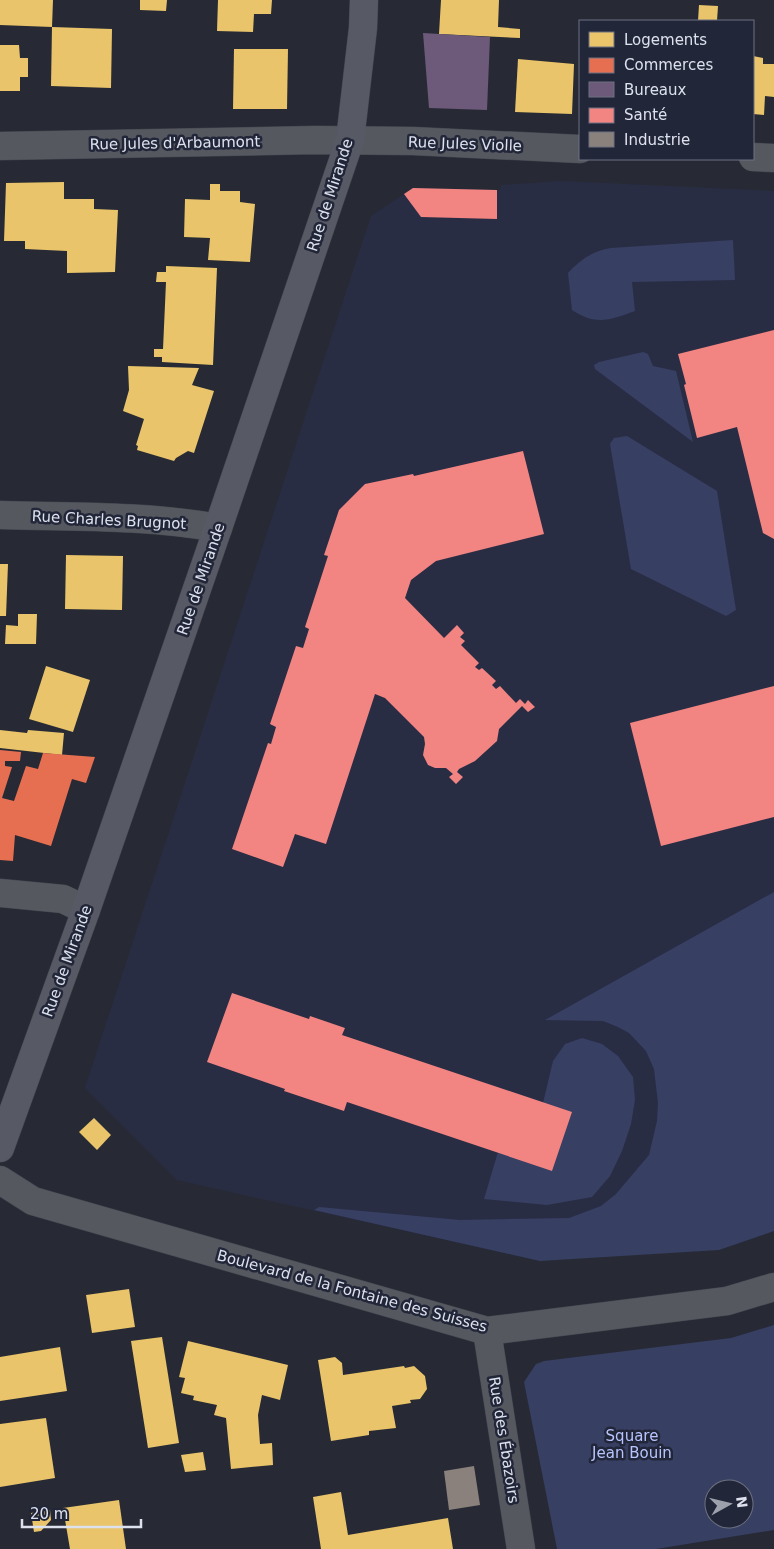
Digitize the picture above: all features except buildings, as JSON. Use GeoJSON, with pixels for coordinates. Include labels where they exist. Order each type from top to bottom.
{"type":"FeatureCollection","features":[{"type":"Feature","properties":{"kind":"main road","name":"Rue de Mirande"},"geometry":{"type":"LineString","coordinates":[[0,1148],[86,910],[350,140],[363,28],[364,0]]}},
{"type":"Feature","properties":{"kind":"street","name":"Rue Jules d'Arbaumont"},"geometry":{"type":"LineString","coordinates":[[0,146],[350,140]]}},
{"type":"Feature","properties":{"kind":"street","name":"Rue Jules Violle"},"geometry":{"type":"LineString","coordinates":[[350,140],[579,149]]}},
{"type":"Feature","properties":{"kind":"street"},"geometry":{"type":"LineString","coordinates":[[754,157],[774,158]]}},
{"type":"Feature","properties":{"kind":"street","name":"Rue Charles Brugnot"},"geometry":{"type":"LineString","coordinates":[[0,515],[140,518],[193,523],[218,528]]}},
{"type":"Feature","properties":{"kind":"street"},"geometry":{"type":"LineString","coordinates":[[0,893],[63,899],[86,910]]}},
{"type":"Feature","properties":{"kind":"street","name":"Boulevard de la Fontaine des Suisses"},"geometry":{"type":"LineString","coordinates":[[0,1180],[33,1201],[487,1331],[727,1301],[774,1287]]}},
{"type":"Feature","properties":{"kind":"street","name":"Rue des Ébazoirs"},"geometry":{"type":"LineString","coordinates":[[487,1331],[522,1549]]}},
{"type":"Feature","properties":{"kind":"shaded area"},"geometry":{"type":"Polygon","coordinates":[[[563,181],[774,191],[774,1231],[540,1261],[177,1180],[85,1088],[371,216],[413,188],[500,190],[501,185],[563,181]]]}},
{"type":"Feature","properties":{"kind":"green space"},"geometry":{"type":"Polygon","coordinates":[[[733,240],[735,280],[632,282],[635,311],[610,319],[596,320],[572,310],[568,273],[593,254],[611,248],[733,240]]]}},
{"type":"Feature","properties":{"kind":"green space"},"geometry":{"type":"Polygon","coordinates":[[[643,352],[648,354],[653,366],[676,371],[693,442],[595,369],[594,365],[599,362],[643,352]]]}},
{"type":"Feature","properties":{"kind":"green space"},"geometry":{"type":"Polygon","coordinates":[[[627,436],[717,491],[736,610],[726,616],[631,569],[610,444],[614,438],[627,436]]]}},
{"type":"Feature","properties":{"kind":"green space"},"geometry":{"type":"Polygon","coordinates":[[[774,892],[774,1231],[719,1250],[540,1261],[314,1210],[319,1207],[460,1220],[569,1218],[601,1206],[616,1194],[649,1155],[657,1121],[658,1103],[654,1069],[646,1051],[629,1033],[618,1027],[603,1021],[545,1020],[774,892]]]}},
{"type":"Feature","properties":{"kind":"green space"},"geometry":{"type":"Polygon","coordinates":[[[582,1038],[602,1044],[618,1056],[633,1077],[635,1100],[631,1124],[622,1151],[610,1176],[592,1197],[547,1205],[484,1199],[498,1152],[543,1103],[553,1061],[565,1044],[582,1038]]]}},
{"type":"Feature","properties":{"kind":"green space","name":"Square Jean Bouin"},"geometry":{"type":"Polygon","coordinates":[[[774,1325],[774,1530],[656,1549],[557,1549],[524,1382],[536,1364],[544,1361],[731,1338],[774,1325]]]}}]}
